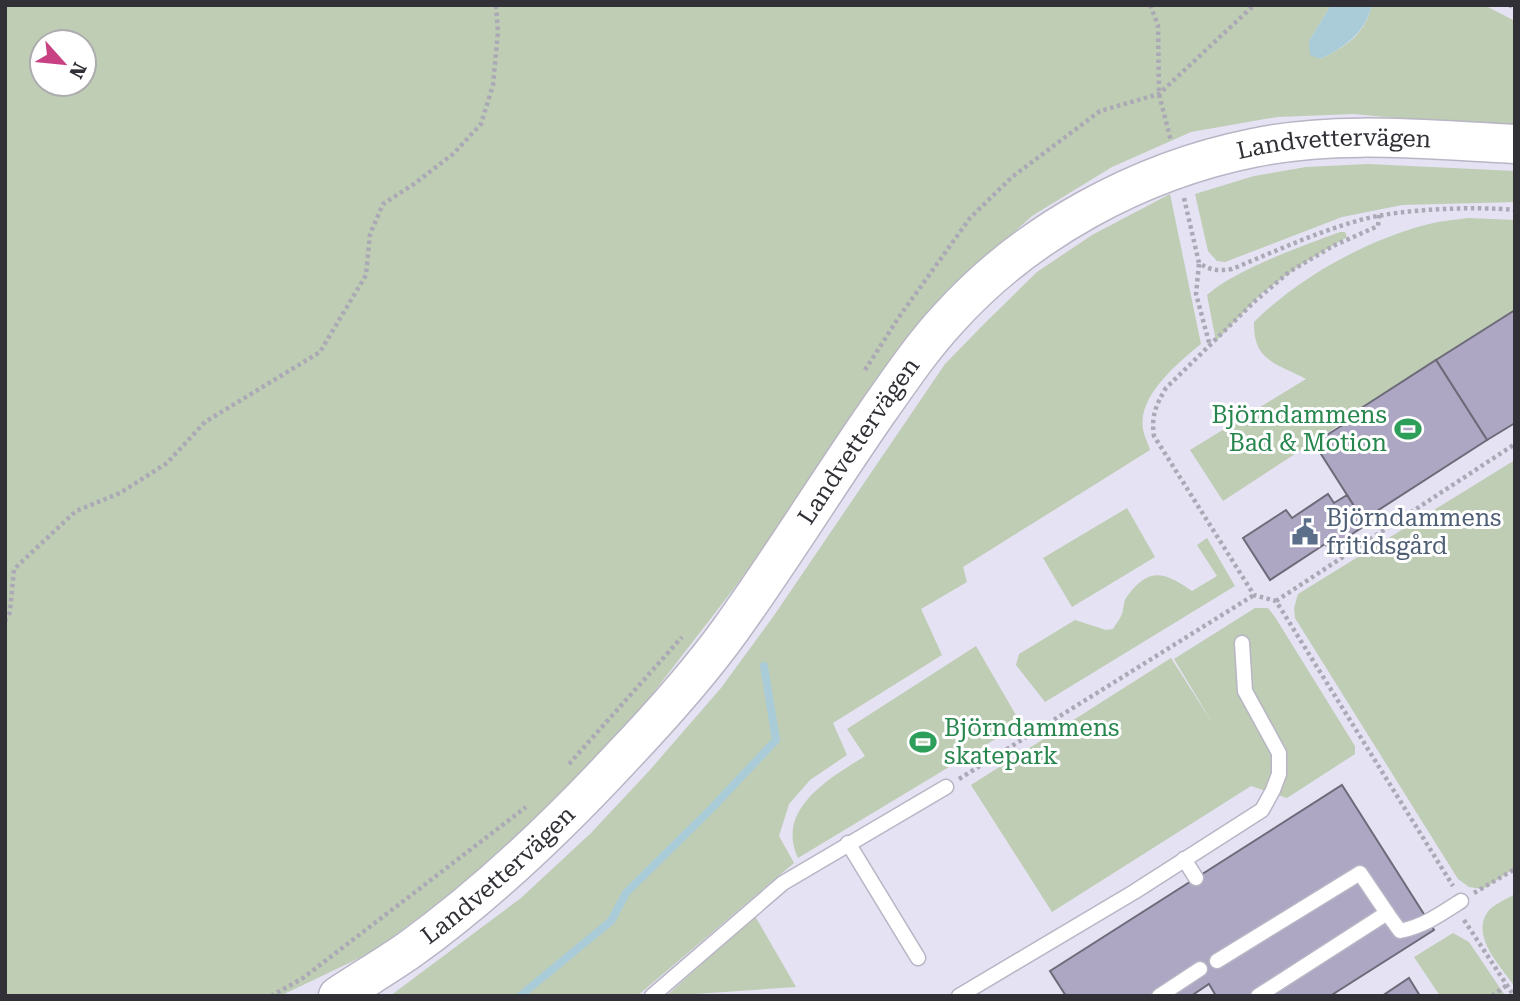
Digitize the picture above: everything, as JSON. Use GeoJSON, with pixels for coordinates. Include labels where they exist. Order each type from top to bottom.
{"type":"FeatureCollection","features":[{"type":"Feature","properties":{"kind":"street","name":"Landvettervägen"},"geometry":{"type":"LineString","coordinates":[[338,996],[407,951],[474,899],[539,842],[644,733],[689,682],[730,629],[860,437],[932,338],[993,276],[1049,233],[1091,206],[1145,180],[1200,161],[1255,147],[1315,140],[1388,138],[1515,144]]}},
{"type":"Feature","properties":{"kind":"lane"},"geometry":{"type":"LineString","coordinates":[[959,996],[1134,892],[1262,810],[1279,774],[1279,752],[1245,691],[1242,643]]}},
{"type":"Feature","properties":{"kind":"lane"},"geometry":{"type":"LineString","coordinates":[[652,996],[783,883],[946,787]]}},
{"type":"Feature","properties":{"kind":"lane"},"geometry":{"type":"LineString","coordinates":[[849,843],[918,958]]}},
{"type":"Feature","properties":{"kind":"lane"},"geometry":{"type":"LineString","coordinates":[[1184,859],[1196,878]]}},
{"type":"Feature","properties":{"kind":"lane"},"geometry":{"type":"LineString","coordinates":[[1217,961],[1360,873],[1400,931],[1418,928],[1461,901]]}},
{"type":"Feature","properties":{"kind":"lane"},"geometry":{"type":"LineString","coordinates":[[1258,996],[1388,913]]}},
{"type":"Feature","properties":{"kind":"lane"},"geometry":{"type":"LineString","coordinates":[[1159,996],[1200,969]]}},
{"type":"Feature","properties":{"kind":"path"},"geometry":{"type":"LineString","coordinates":[[5,621],[10,612],[14,569],[76,511],[120,493],[167,463],[205,422],[320,352],[366,275],[370,234],[383,204],[453,154],[481,124],[493,85],[498,32],[496,5]]}},
{"type":"Feature","properties":{"kind":"path"},"geometry":{"type":"LineString","coordinates":[[1150,5],[1158,25],[1159,94],[1173,148]]}},
{"type":"Feature","properties":{"kind":"path"},"geometry":{"type":"LineString","coordinates":[[862,375],[899,317],[970,218],[1012,177],[1100,111],[1159,94],[1254,5]]}},
{"type":"Feature","properties":{"kind":"path"},"geometry":{"type":"LineString","coordinates":[[1508,5],[1515,8]]}},
{"type":"Feature","properties":{"kind":"path"},"geometry":{"type":"LineString","coordinates":[[1182,190],[1199,263],[1196,294],[1210,346]]}},
{"type":"Feature","properties":{"kind":"path"},"geometry":{"type":"LineString","coordinates":[[1199,263],[1217,271],[1232,268],[1334,228],[1379,215],[1451,210],[1515,210]]}},
{"type":"Feature","properties":{"kind":"path"},"geometry":{"type":"LineString","coordinates":[[1379,215],[1378,226],[1333,246],[1289,272],[1184,368],[1166,388],[1156,405],[1152,420],[1154,436],[1254,595],[1276,601],[1461,901],[1462,918],[1514,996]]}},
{"type":"Feature","properties":{"kind":"path"},"geometry":{"type":"LineString","coordinates":[[1276,601],[1515,444]]}},
{"type":"Feature","properties":{"kind":"path"},"geometry":{"type":"LineString","coordinates":[[946,787],[1254,595]]}},
{"type":"Feature","properties":{"kind":"path"},"geometry":{"type":"LineString","coordinates":[[567,766],[688,631]]}},
{"type":"Feature","properties":{"kind":"path"},"geometry":{"type":"LineString","coordinates":[[271,996],[303,978],[528,805]]}},
{"type":"Feature","properties":{"kind":"path"},"geometry":{"type":"LineString","coordinates":[[1461,901],[1515,869]]}},
{"type":"Feature","properties":{"kind":"path"},"geometry":{"type":"LineString","coordinates":[[1492,996],[1507,985]]}},
{"type":"Feature","properties":{"kind":"green space"},"geometry":{"type":"Polygon","coordinates":[[[5,5],[1331,5],[1309,41],[1320,59],[1338,50],[1359,32],[1372,5],[1484,5],[1515,21],[1515,124],[1446,123],[1354,114],[1277,117],[1191,132],[1112,167],[1032,216],[959,282],[732,591],[636,715],[558,802],[482,871],[372,952],[280,996],[5,996],[5,5]]]}},
{"type":"Feature","properties":{"kind":"green space"},"geometry":{"type":"Polygon","coordinates":[[[1368,164],[1515,171],[1515,202],[1402,205],[1342,217],[1225,262],[1217,261],[1208,251],[1195,194],[1254,176],[1306,167],[1368,164]]]}},
{"type":"Feature","properties":{"kind":"green space"},"geometry":{"type":"Polygon","coordinates":[[[1170,194],[1201,344],[1161,381],[1146,404],[1143,429],[1150,450],[963,567],[967,582],[921,609],[942,655],[833,723],[847,755],[810,780],[789,804],[779,836],[794,863],[637,996],[390,996],[521,898],[591,833],[649,771],[721,688],[773,617],[945,364],[1037,272],[1092,235],[1170,194]]]}},
{"type":"Feature","properties":{"kind":"green space"},"geometry":{"type":"Polygon","coordinates":[[[1468,218],[1515,220],[1515,310],[1223,501],[1190,450],[1306,379],[1269,360],[1262,353],[1255,335],[1254,322],[1291,290],[1356,251],[1425,225],[1468,218]]]}},
{"type":"Feature","properties":{"kind":"green space"},"geometry":{"type":"Polygon","coordinates":[[[1345,232],[1347,237],[1299,266],[1261,294],[1216,341],[1207,295],[1252,267],[1345,232]]]}},
{"type":"Feature","properties":{"kind":"green space"},"geometry":{"type":"Polygon","coordinates":[[[1515,460],[1515,868],[1483,889],[1469,887],[1458,879],[1295,618],[1294,608],[1298,594],[1515,460]]]}},
{"type":"Feature","properties":{"kind":"green space"},"geometry":{"type":"Polygon","coordinates":[[[1127,508],[1155,557],[1072,607],[1043,558],[1127,508]]]}},
{"type":"Feature","properties":{"kind":"green space"},"geometry":{"type":"Polygon","coordinates":[[[1207,538],[1235,586],[1045,702],[1016,665],[1019,654],[1075,620],[1106,630],[1113,629],[1122,614],[1126,598],[1142,581],[1150,577],[1165,576],[1192,591],[1217,576],[1197,545],[1207,538]]]}},
{"type":"Feature","properties":{"kind":"green space"},"geometry":{"type":"Polygon","coordinates":[[[1255,608],[1268,608],[1275,617],[1355,746],[1355,754],[1287,798],[1251,786],[1052,912],[971,785],[1171,658],[1215,727],[1174,659],[1255,608]]]}},
{"type":"Feature","properties":{"kind":"green space","name":"Björndammens skatepark"},"geometry":{"type":"Polygon","coordinates":[[[976,646],[1017,717],[1017,726],[798,858],[793,840],[794,824],[800,810],[822,785],[865,756],[847,729],[976,646]]]}},
{"type":"Feature","properties":{"kind":"green space"},"geometry":{"type":"Polygon","coordinates":[[[1515,894],[1515,987],[1485,942],[1483,922],[1489,910],[1515,894]]]}},
{"type":"Feature","properties":{"kind":"green space"},"geometry":{"type":"Polygon","coordinates":[[[755,916],[796,987],[666,996],[755,916]]]}},
{"type":"Feature","properties":{"kind":"green space"},"geometry":{"type":"Polygon","coordinates":[[[1453,933],[1469,942],[1504,994],[1440,996],[1414,957],[1453,933]]]}},
{"type":"Feature","properties":{"kind":"water"},"geometry":{"type":"Polygon","coordinates":[[[1331,5],[1372,5],[1364,24],[1353,38],[1320,59],[1310,55],[1309,41],[1331,5]]]}},
{"type":"Feature","properties":{"kind":"building"},"geometry":{"type":"Polygon","coordinates":[[[1515,310],[1515,423],[1487,440],[1436,360],[1515,310]]]}},
{"type":"Feature","properties":{"kind":"building","name":"Björndammens Bad & Motion"},"geometry":{"type":"Polygon","coordinates":[[[1436,360],[1487,440],[1363,520],[1314,443],[1354,418],[1352,414],[1436,360]]]}},
{"type":"Feature","properties":{"kind":"building","name":"Björndammens fritidsgård"},"geometry":{"type":"Polygon","coordinates":[[[1328,494],[1334,503],[1347,495],[1366,525],[1329,549],[1325,544],[1270,580],[1243,538],[1286,510],[1292,518],[1328,494]]]}},
{"type":"Feature","properties":{"kind":"building"},"geometry":{"type":"Polygon","coordinates":[[[1342,785],[1434,930],[1330,996],[1216,996],[1209,984],[1191,996],[1066,996],[1050,971],[1342,785]]]}},
{"type":"Feature","properties":{"kind":"building"},"geometry":{"type":"Polygon","coordinates":[[[1409,978],[1420,996],[1382,996],[1409,978]]]}},
{"type":"Feature","properties":{"kind":"waterway"},"geometry":{"type":"LineString","coordinates":[[520,996],[611,921],[626,893],[776,740],[764,666]]}},
{"type":"Feature","properties":{"kind":"place","name":"Björndammens Bad & Motion"},"geometry":{"type":"Point","coordinates":[1408,429]}},
{"type":"Feature","properties":{"kind":"place","name":"Björndammens fritidsgård"},"geometry":{"type":"Point","coordinates":[1305,532]}},
{"type":"Feature","properties":{"kind":"place","name":"Björndammens skatepark"},"geometry":{"type":"Point","coordinates":[923,742]}}]}
